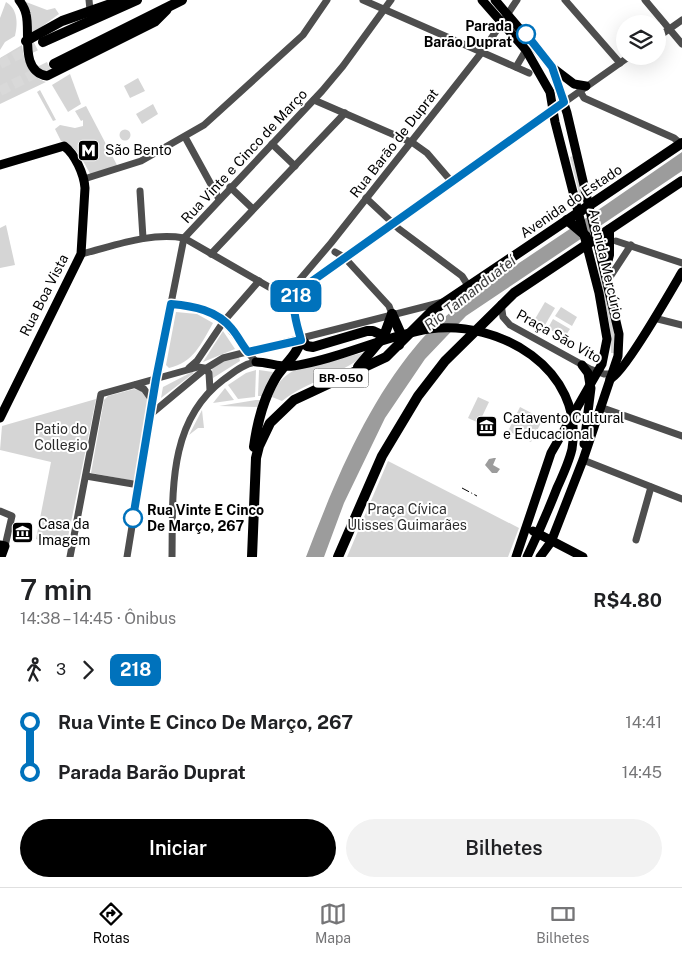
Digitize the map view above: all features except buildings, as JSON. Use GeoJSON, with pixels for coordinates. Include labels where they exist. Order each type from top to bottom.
{"type":"FeatureCollection","features":[{"type":"Feature","properties":{"kind":"highway"},"geometry":{"type":"LineString","coordinates":[[26,42],[90,5],[122,0]]}},
{"type":"Feature","properties":{"kind":"highway"},"geometry":{"type":"LineString","coordinates":[[42,42],[136,0]]}},
{"type":"Feature","properties":{"kind":"highway"},"geometry":{"type":"LineString","coordinates":[[54,64],[182,0]]}},
{"type":"Feature","properties":{"kind":"highway","name":"Avenida do Estado"},"geometry":{"type":"LineString","coordinates":[[252,557],[254,467],[258,446],[270,423],[287,406],[309,391],[386,357],[425,316],[590,209],[681,143]]}},
{"type":"Feature","properties":{"kind":"highway"},"geometry":{"type":"LineString","coordinates":[[338,557],[382,456],[418,396],[445,360],[501,304],[538,276],[587,240],[609,230],[680,185]]}},
{"type":"Feature","properties":{"kind":"highway"},"geometry":{"type":"LineString","coordinates":[[575,219],[587,240]]}},
{"type":"Feature","properties":{"kind":"highway"},"geometry":{"type":"LineString","coordinates":[[607,275],[609,230]]}},
{"type":"Feature","properties":{"kind":"highway"},"geometry":{"type":"LineString","coordinates":[[352,373],[384,336],[392,314]]}},
{"type":"Feature","properties":{"kind":"highway"},"geometry":{"type":"LineString","coordinates":[[392,314],[400,332],[399,345]]}},
{"type":"Feature","properties":{"kind":"highway"},"geometry":{"type":"LineString","coordinates":[[254,467],[255,440],[269,392],[288,366],[301,340],[307,346],[313,347],[367,331],[373,331],[384,336]]}},
{"type":"Feature","properties":{"kind":"main road"},"geometry":{"type":"LineString","coordinates":[[19,0],[26,14],[26,42],[29,57],[35,69],[44,75],[51,75],[155,22],[172,5]]}},
{"type":"Feature","properties":{"kind":"main road"},"geometry":{"type":"LineString","coordinates":[[482,0],[526,50],[550,92]]}},
{"type":"Feature","properties":{"kind":"main road"},"geometry":{"type":"LineString","coordinates":[[495,0],[552,67],[583,89]]}},
{"type":"Feature","properties":{"kind":"main road","name":"Avenida Mercúrio"},"geometry":{"type":"LineString","coordinates":[[534,44],[549,76],[553,110],[575,219]]}},
{"type":"Feature","properties":{"kind":"main road","name":"Avenida Mercúrio"},"geometry":{"type":"LineString","coordinates":[[540,557],[551,542],[613,376],[618,356],[619,334],[607,275],[564,102],[552,67]]}},
{"type":"Feature","properties":{"kind":"main road"},"geometry":{"type":"LineString","coordinates":[[0,164],[58,146],[66,147],[84,179]]}},
{"type":"Feature","properties":{"kind":"main road","name":"Rua Boa Vista"},"geometry":{"type":"LineString","coordinates":[[0,417],[81,254],[84,179]]}},
{"type":"Feature","properties":{"kind":"main road","name":"Avenida Mercúrio"},"geometry":{"type":"LineString","coordinates":[[518,555],[557,440],[594,380],[606,352],[606,324],[587,240]]}},
{"type":"Feature","properties":{"kind":"main road"},"geometry":{"type":"LineString","coordinates":[[613,376],[654,318],[682,272]]}},
{"type":"Feature","properties":{"kind":"main road"},"geometry":{"type":"LineString","coordinates":[[256,362],[288,366],[428,329],[476,330],[507,340],[521,347],[546,366],[561,386],[566,399],[573,436],[568,463],[538,534],[526,557]]}},
{"type":"Feature","properties":{"kind":"main road"},"geometry":{"type":"LineString","coordinates":[[582,365],[594,380],[589,392],[583,459]]}},
{"type":"Feature","properties":{"kind":"main road"},"geometry":{"type":"LineString","coordinates":[[526,527],[551,542],[583,557]]}},
{"type":"Feature","properties":{"kind":"main road"},"geometry":{"type":"LineString","coordinates":[[1,557],[2,546]]}},
{"type":"Feature","properties":{"kind":"street"},"geometry":{"type":"LineString","coordinates":[[84,179],[121,169],[141,161],[185,137],[211,120],[303,35],[327,0]]}},
{"type":"Feature","properties":{"kind":"street"},"geometry":{"type":"LineString","coordinates":[[363,0],[529,74]]}},
{"type":"Feature","properties":{"kind":"street","name":"Rua Vinte e Cinco de Março"},"geometry":{"type":"LineString","coordinates":[[127,557],[152,400],[184,238],[314,100],[343,66],[391,0]]}},
{"type":"Feature","properties":{"kind":"street","name":"Rua Barão de Duprat"},"geometry":{"type":"LineString","coordinates":[[284,295],[298,287],[304,275],[482,52],[517,0]]}},
{"type":"Feature","properties":{"kind":"street"},"geometry":{"type":"LineString","coordinates":[[565,0],[616,58]]}},
{"type":"Feature","properties":{"kind":"street"},"geometry":{"type":"LineString","coordinates":[[645,0],[682,44]]}},
{"type":"Feature","properties":{"kind":"street"},"geometry":{"type":"LineString","coordinates":[[666,31],[682,20]]}},
{"type":"Feature","properties":{"kind":"street"},"geometry":{"type":"LineString","coordinates":[[516,67],[526,50]]}},
{"type":"Feature","properties":{"kind":"street"},"geometry":{"type":"LineString","coordinates":[[294,311],[298,287],[309,282],[329,266],[617,65]]}},
{"type":"Feature","properties":{"kind":"street"},"geometry":{"type":"LineString","coordinates":[[583,89],[584,98],[674,138],[681,143]]}},
{"type":"Feature","properties":{"kind":"street"},"geometry":{"type":"LineString","coordinates":[[314,100],[410,142],[427,154],[450,181]]}},
{"type":"Feature","properties":{"kind":"street"},"geometry":{"type":"LineString","coordinates":[[211,254],[345,113]]}},
{"type":"Feature","properties":{"kind":"street"},"geometry":{"type":"LineString","coordinates":[[185,137],[220,199]]}},
{"type":"Feature","properties":{"kind":"street"},"geometry":{"type":"LineString","coordinates":[[272,144],[295,166]]}},
{"type":"Feature","properties":{"kind":"street"},"geometry":{"type":"LineString","coordinates":[[230,187],[253,210]]}},
{"type":"Feature","properties":{"kind":"street"},"geometry":{"type":"LineString","coordinates":[[140,191],[143,238]]}},
{"type":"Feature","properties":{"kind":"street"},"geometry":{"type":"LineString","coordinates":[[366,198],[392,223],[462,276],[469,287]]}},
{"type":"Feature","properties":{"kind":"street"},"geometry":{"type":"LineString","coordinates":[[81,254],[143,238],[174,236],[184,238],[290,300],[301,340]]}},
{"type":"Feature","properties":{"kind":"street"},"geometry":{"type":"LineString","coordinates":[[618,262],[619,241],[682,263]]}},
{"type":"Feature","properties":{"kind":"street"},"geometry":{"type":"LineString","coordinates":[[331,243],[335,252],[344,257],[389,306],[392,314]]}},
{"type":"Feature","properties":{"kind":"street"},"geometry":{"type":"LineString","coordinates":[[607,275],[630,245]]}},
{"type":"Feature","properties":{"kind":"street"},"geometry":{"type":"LineString","coordinates":[[322,253],[327,251],[332,254],[329,266]]}},
{"type":"Feature","properties":{"kind":"street"},"geometry":{"type":"LineString","coordinates":[[329,266],[335,252]]}},
{"type":"Feature","properties":{"kind":"street"},"geometry":{"type":"LineString","coordinates":[[304,275],[304,279],[309,282]]}},
{"type":"Feature","properties":{"kind":"street"},"geometry":{"type":"LineString","coordinates":[[187,369],[197,361],[224,321],[259,281]]}},
{"type":"Feature","properties":{"kind":"street"},"geometry":{"type":"LineString","coordinates":[[151,414],[205,369],[223,358],[301,340],[431,303],[447,301]]}},
{"type":"Feature","properties":{"kind":"street"},"geometry":{"type":"LineString","coordinates":[[171,304],[195,307],[211,313],[224,321],[256,362],[241,367],[210,390],[189,421],[176,456],[172,557]]}},
{"type":"Feature","properties":{"kind":"street","name":"Praça São Vito"},"geometry":{"type":"LineString","coordinates":[[501,304],[503,317],[510,324],[582,365],[594,380],[613,376]]}},
{"type":"Feature","properties":{"kind":"street"},"geometry":{"type":"LineString","coordinates":[[654,318],[682,326]]}},
{"type":"Feature","properties":{"kind":"street"},"geometry":{"type":"LineString","coordinates":[[241,367],[248,352]]}},
{"type":"Feature","properties":{"kind":"street"},"geometry":{"type":"LineString","coordinates":[[70,557],[101,394],[198,366],[205,369],[209,374],[210,390]]}},
{"type":"Feature","properties":{"kind":"street"},"geometry":{"type":"LineString","coordinates":[[135,385],[144,389],[152,400]]}},
{"type":"Feature","properties":{"kind":"street"},"geometry":{"type":"LineString","coordinates":[[600,407],[682,436]]}},
{"type":"Feature","properties":{"kind":"street"},"geometry":{"type":"LineString","coordinates":[[583,459],[682,499]]}},
{"type":"Feature","properties":{"kind":"street"},"geometry":{"type":"LineString","coordinates":[[86,476],[139,485]]}},
{"type":"Feature","properties":{"kind":"street"},"geometry":{"type":"LineString","coordinates":[[636,540],[652,487]]}},
{"type":"Feature","properties":{"kind":"street"},"geometry":{"type":"LineString","coordinates":[[0,511],[12,516],[2,546]]}},
{"type":"Feature","properties":{"kind":"green space"},"geometry":{"type":"Polygon","coordinates":[[[6,2],[15,13],[16,31],[15,36],[5,42],[0,50],[0,18],[6,2]]]}},
{"type":"Feature","properties":{"kind":"green space"},"geometry":{"type":"Polygon","coordinates":[[[26,2],[47,10],[55,8],[59,14],[29,36],[26,2]]]}},
{"type":"Feature","properties":{"kind":"green space"},"geometry":{"type":"Polygon","coordinates":[[[22,45],[28,68],[35,76],[46,82],[0,104],[0,58],[22,45]]]}},
{"type":"Feature","properties":{"kind":"green space"},"geometry":{"type":"Polygon","coordinates":[[[70,74],[81,104],[68,112],[52,85],[70,74]]]}},
{"type":"Feature","properties":{"kind":"green space"},"geometry":{"type":"Polygon","coordinates":[[[138,78],[145,91],[130,98],[124,86],[138,78]]]}},
{"type":"Feature","properties":{"kind":"green space"},"geometry":{"type":"Polygon","coordinates":[[[40,90],[56,120],[53,121],[37,92],[40,90]]]}},
{"type":"Feature","properties":{"kind":"green space"},"geometry":{"type":"Polygon","coordinates":[[[153,104],[158,114],[142,124],[136,114],[153,104]]]}},
{"type":"Feature","properties":{"kind":"green space"},"geometry":{"type":"Polygon","coordinates":[[[86,106],[118,167],[91,175],[79,155],[71,146],[61,141],[55,129],[60,125],[75,128],[83,126],[83,120],[81,121],[75,111],[86,106]]]}},
{"type":"Feature","properties":{"kind":"green space"},"geometry":{"type":"Polygon","coordinates":[[[125,129],[131,135],[125,141],[119,135],[125,129]]]}},
{"type":"Feature","properties":{"kind":"green space"},"geometry":{"type":"Polygon","coordinates":[[[573,156],[583,196],[580,197],[570,157],[573,156]]]}},
{"type":"Feature","properties":{"kind":"green space"},"geometry":{"type":"Polygon","coordinates":[[[6,225],[15,265],[0,268],[0,228],[6,225]]]}},
{"type":"Feature","properties":{"kind":"green space"},"geometry":{"type":"Polygon","coordinates":[[[600,267],[614,327],[614,353],[611,353],[610,327],[598,268],[600,267]]]}},
{"type":"Feature","properties":{"kind":"green space"},"geometry":{"type":"Polygon","coordinates":[[[545,302],[555,308],[545,325],[535,319],[545,302]]]}},
{"type":"Feature","properties":{"kind":"green space"},"geometry":{"type":"Polygon","coordinates":[[[561,307],[577,317],[572,326],[555,316],[561,307]]]}},
{"type":"Feature","properties":{"kind":"green space"},"geometry":{"type":"Polygon","coordinates":[[[176,312],[197,314],[213,323],[191,357],[169,368],[166,365],[176,312]]]}},
{"type":"Feature","properties":{"kind":"green space"},"geometry":{"type":"Polygon","coordinates":[[[553,319],[570,329],[564,338],[548,328],[553,319]]]}},
{"type":"Feature","properties":{"kind":"green space"},"geometry":{"type":"Polygon","coordinates":[[[223,331],[235,349],[203,362],[223,331]]]}},
{"type":"Feature","properties":{"kind":"green space"},"geometry":{"type":"Polygon","coordinates":[[[370,351],[349,366],[303,388],[282,401],[272,397],[280,381],[295,370],[370,351]]]}},
{"type":"Feature","properties":{"kind":"green space"},"geometry":{"type":"Polygon","coordinates":[[[239,357],[240,361],[213,378],[212,368],[226,360],[239,357]]]}},
{"type":"Feature","properties":{"kind":"green space"},"geometry":{"type":"Polygon","coordinates":[[[256,370],[255,397],[238,399],[228,385],[246,373],[256,370]]]}},
{"type":"Feature","properties":{"kind":"green space"},"geometry":{"type":"Polygon","coordinates":[[[259,370],[273,372],[263,396],[258,396],[259,370]]]}},
{"type":"Feature","properties":{"kind":"green space"},"geometry":{"type":"Polygon","coordinates":[[[192,372],[194,373],[161,398],[163,387],[192,372]]]}},
{"type":"Feature","properties":{"kind":"green space"},"geometry":{"type":"Polygon","coordinates":[[[225,388],[234,400],[213,403],[225,388]]]}},
{"type":"Feature","properties":{"kind":"green space"},"geometry":{"type":"Polygon","coordinates":[[[134,389],[141,391],[148,400],[135,481],[91,473],[104,400],[108,396],[134,389]]]}},
{"type":"Feature","properties":{"kind":"green space"},"geometry":{"type":"Polygon","coordinates":[[[478,397],[489,402],[479,423],[468,418],[478,397]]]}},
{"type":"Feature","properties":{"kind":"green space","name":"Patio do Collegio"},"geometry":{"type":"Polygon","coordinates":[[[96,399],[66,547],[36,539],[51,462],[0,450],[2,426],[96,399]]]}},
{"type":"Feature","properties":{"kind":"green space"},"geometry":{"type":"Polygon","coordinates":[[[262,400],[260,407],[219,406],[262,400]]]}},
{"type":"Feature","properties":{"kind":"green space"},"geometry":{"type":"Polygon","coordinates":[[[520,407],[543,419],[531,442],[508,431],[520,407]]]}},
{"type":"Feature","properties":{"kind":"green space"},"geometry":{"type":"Polygon","coordinates":[[[202,410],[204,428],[198,428],[189,435],[202,410]]]}},
{"type":"Feature","properties":{"kind":"green space","name":"Praça Cívica Ulisses Guimarães"},"geometry":{"type":"Polygon","coordinates":[[[388,461],[519,528],[508,557],[347,557],[388,461]]]}},
{"type":"Feature","properties":{"kind":"shaded area","name":"Rio Tamanduateí"},"geometry":{"type":"Polygon","coordinates":[[[682,152],[682,171],[466,316],[425,359],[385,418],[344,503],[324,557],[306,557],[340,474],[366,420],[381,394],[427,333],[486,286],[682,152]]]}},
{"type":"Feature","properties":{"kind":"shaded area"},"geometry":{"type":"Polygon","coordinates":[[[496,458],[493,465],[500,469],[497,473],[492,473],[485,465],[489,459],[496,458]]]}},
{"type":"Feature","properties":{"kind":"tunnel"},"geometry":{"type":"LineString","coordinates":[[0,64],[43,42]]}},
{"type":"Feature","properties":{"kind":"tunnel"},"geometry":{"type":"LineString","coordinates":[[0,91],[54,64]]}},
{"type":"Feature","properties":{"kind":"railway"},"geometry":{"type":"LineString","coordinates":[[462,488],[477,496]]}},
{"type":"Feature","properties":{"kind":"bus line","name":"218"},"geometry":{"type":"LineString","coordinates":[[133,518],[156,379],[171,304],[195,307],[218,317],[232,330],[248,352],[301,340],[294,311],[295,298],[301,289],[398,218],[564,102],[552,67],[526,34]]}},
{"type":"Feature","properties":{"kind":"place","name":"Parada Barão Duprat"},"geometry":{"type":"Point","coordinates":[526,34]}},
{"type":"Feature","properties":{"kind":"place","name":"São Bento"},"geometry":{"type":"Point","coordinates":[89,150]}},
{"type":"Feature","properties":{"kind":"place","name":"Catavento Cultural e Educacional"},"geometry":{"type":"Point","coordinates":[487,426]}},
{"type":"Feature","properties":{"kind":"place","name":"Rua Vinte E Cinco De Março, 267"},"geometry":{"type":"Point","coordinates":[133,518]}},
{"type":"Feature","properties":{"kind":"place","name":"Casa da Imagem"},"geometry":{"type":"Point","coordinates":[22,532]}}]}
